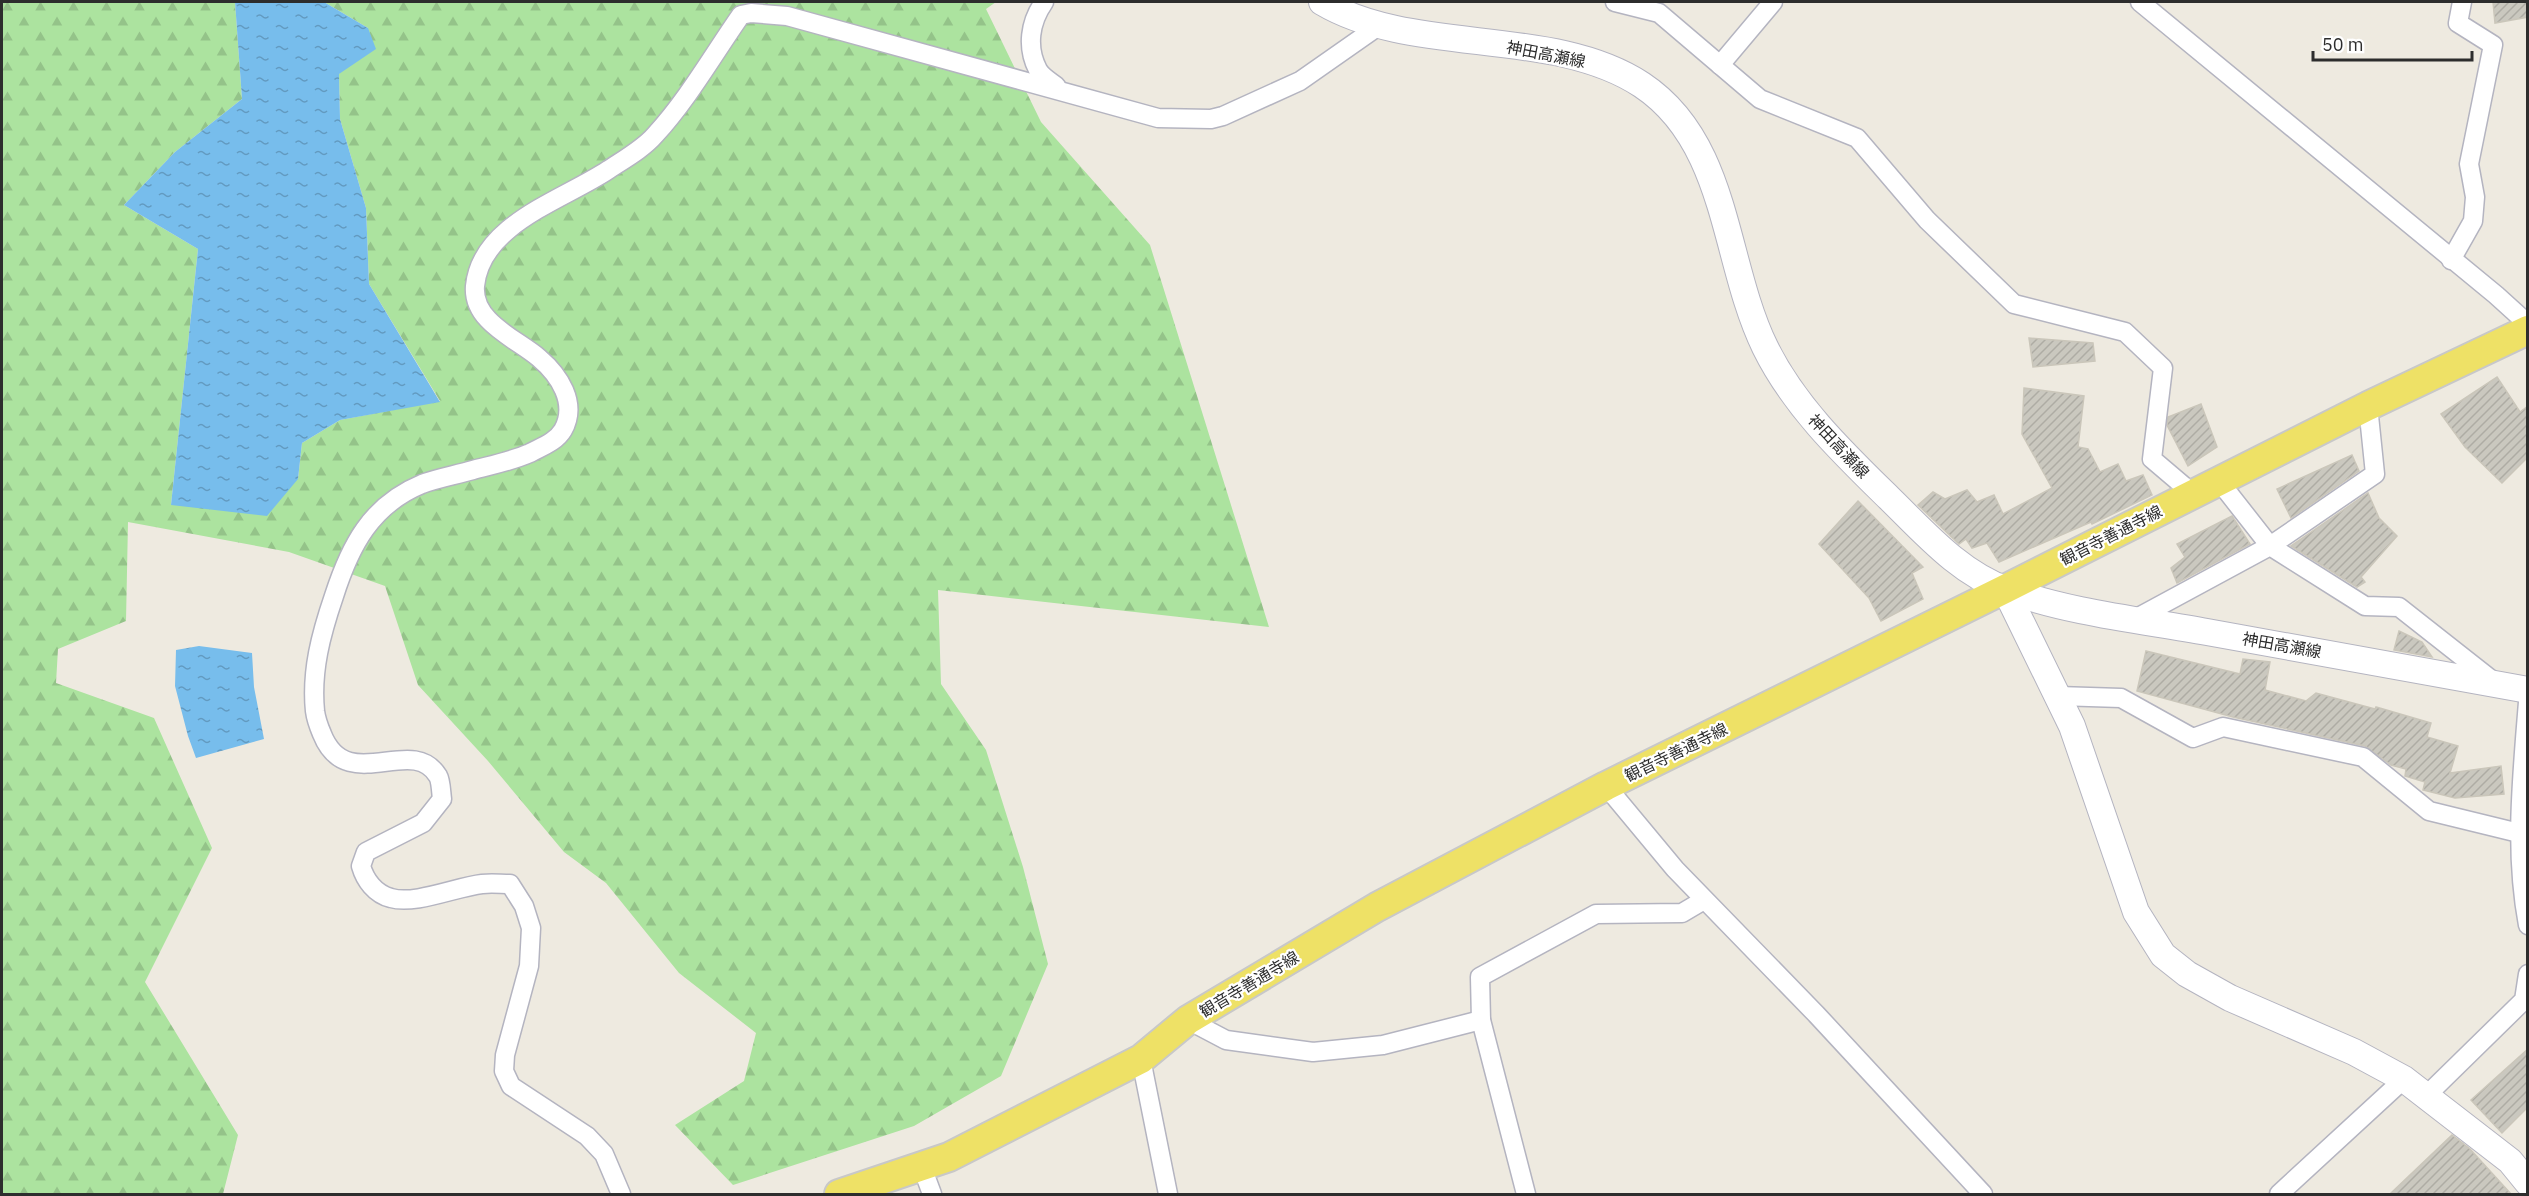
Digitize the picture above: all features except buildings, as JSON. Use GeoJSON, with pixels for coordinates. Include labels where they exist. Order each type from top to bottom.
{"type":"FeatureCollection","features":[{"type":"Feature","properties":{"kind":"main road","name":"神田高瀬線"},"geometry":{"type":"LineString","coordinates":[[1322,2],[1380,25],[1555,53],[1601,66],[1641,85],[1672,111],[1700,151],[1717,193],[1753,322],[1776,370],[1809,415],[1845,454],[1948,556],[2006,589],[2088,611],[2528,690]]}},
{"type":"Feature","properties":{"kind":"main road","name":"観音寺善通寺線"},"geometry":{"type":"LineString","coordinates":[[839,1194],[925,1186],[949,1157],[1141,1059],[1188,1020],[1377,907],[1606,786],[2006,589],[2192,493],[2528,330]]}},
{"type":"Feature","properties":{"kind":"main road"},"geometry":{"type":"LineString","coordinates":[[2006,589],[2072,726],[2136,912],[2163,955],[2187,974],[2230,998],[2354,1052],[2404,1079],[2510,1161],[2528,1183]]}},
{"type":"Feature","properties":{"kind":"street"},"geometry":{"type":"LineString","coordinates":[[1044,2],[1037,11],[1031,30],[1030,48],[1039,72],[1060,89]]}},
{"type":"Feature","properties":{"kind":"street"},"geometry":{"type":"LineString","coordinates":[[1615,2],[1659,13],[1760,99],[1857,138],[1927,220],[2014,304],[2125,332],[2163,368],[2152,459],[2192,493]]}},
{"type":"Feature","properties":{"kind":"street"},"geometry":{"type":"LineString","coordinates":[[1720,65],[1773,2]]}},
{"type":"Feature","properties":{"kind":"street"},"geometry":{"type":"LineString","coordinates":[[2140,2],[2496,295],[2528,324]]}},
{"type":"Feature","properties":{"kind":"street"},"geometry":{"type":"LineString","coordinates":[[2451,260],[2473,220],[2475,197],[2469,164],[2493,45],[2458,23],[2462,2]]}},
{"type":"Feature","properties":{"kind":"street"},"geometry":{"type":"LineString","coordinates":[[621,1194],[604,1154],[587,1136],[511,1086],[504,1071],[505,1055],[529,966],[531,928],[525,906],[510,884],[483,884],[413,898],[391,899],[375,890],[364,877],[360,866],[366,852],[423,823],[442,799],[439,777],[428,765],[404,760],[352,764],[335,756],[327,746],[315,715],[314,688],[318,644],[341,572],[360,533],[389,502],[423,484],[521,457],[549,444],[563,431],[568,416],[569,400],[562,385],[539,358],[495,328],[478,302],[475,286],[484,256],[494,240],[515,224],[608,170],[654,137],[741,15],[751,13],[788,16],[1060,89],[1158,118],[1211,119],[1300,81],[1380,25]]}},
{"type":"Feature","properties":{"kind":"street"},"geometry":{"type":"LineString","coordinates":[[2135,619],[2270,546],[2374,474],[2368,406]]}},
{"type":"Feature","properties":{"kind":"street"},"geometry":{"type":"LineString","coordinates":[[2219,481],[2270,546],[2365,606],[2399,607],[2496,684]]}},
{"type":"Feature","properties":{"kind":"street"},"geometry":{"type":"LineString","coordinates":[[2058,696],[2121,698],[2193,738],[2223,727],[2363,757],[2429,811],[2519,833]]}},
{"type":"Feature","properties":{"kind":"street"},"geometry":{"type":"LineString","coordinates":[[2528,702],[2519,833],[2523,898],[2528,925]]}},
{"type":"Feature","properties":{"kind":"street"},"geometry":{"type":"LineString","coordinates":[[1606,786],[1675,869],[1824,1023],[1983,1194]]}},
{"type":"Feature","properties":{"kind":"street"},"geometry":{"type":"LineString","coordinates":[[1526,1194],[1481,1020],[1480,977],[1596,914],[1682,913],[1704,900]]}},
{"type":"Feature","properties":{"kind":"street"},"geometry":{"type":"LineString","coordinates":[[2426,1096],[2524,1000],[2528,974]]}},
{"type":"Feature","properties":{"kind":"street"},"geometry":{"type":"LineString","coordinates":[[1188,1020],[1226,1040],[1313,1052],[1383,1045],[1481,1020]]}},
{"type":"Feature","properties":{"kind":"street"},"geometry":{"type":"LineString","coordinates":[[1141,1059],[1168,1194]]}},
{"type":"Feature","properties":{"kind":"street"},"geometry":{"type":"LineString","coordinates":[[2279,1194],[2404,1079]]}},
{"type":"Feature","properties":{"kind":"green space"},"geometry":{"type":"Polygon","coordinates":[[[2,2],[235,2],[242,99],[175,152],[124,205],[198,249],[171,505],[298,479],[302,443],[340,420],[440,401],[369,284],[366,208],[340,119],[339,74],[368,28],[324,2],[996,2],[986,9],[1041,122],[1150,245],[1269,627],[938,590],[941,684],[986,750],[1023,867],[1048,964],[1001,1076],[914,1126],[733,1185],[675,1125],[744,1081],[756,1033],[679,973],[606,883],[564,852],[488,761],[418,685],[385,586],[289,552],[128,522],[126,621],[58,649],[56,683],[154,718],[212,848],[145,982],[238,1135],[223,1194],[2,1194],[2,2]]]}},
{"type":"Feature","properties":{"kind":"water"},"geometry":{"type":"Polygon","coordinates":[[[235,2],[324,2],[368,28],[376,49],[339,74],[340,119],[366,208],[369,284],[440,402],[340,420],[302,443],[298,479],[267,516],[171,505],[198,249],[124,205],[175,152],[242,99],[235,2]]]}},
{"type":"Feature","properties":{"kind":"water"},"geometry":{"type":"Polygon","coordinates":[[[199,646],[252,653],[254,687],[264,739],[196,758],[175,686],[176,650],[199,646]]]}}]}
